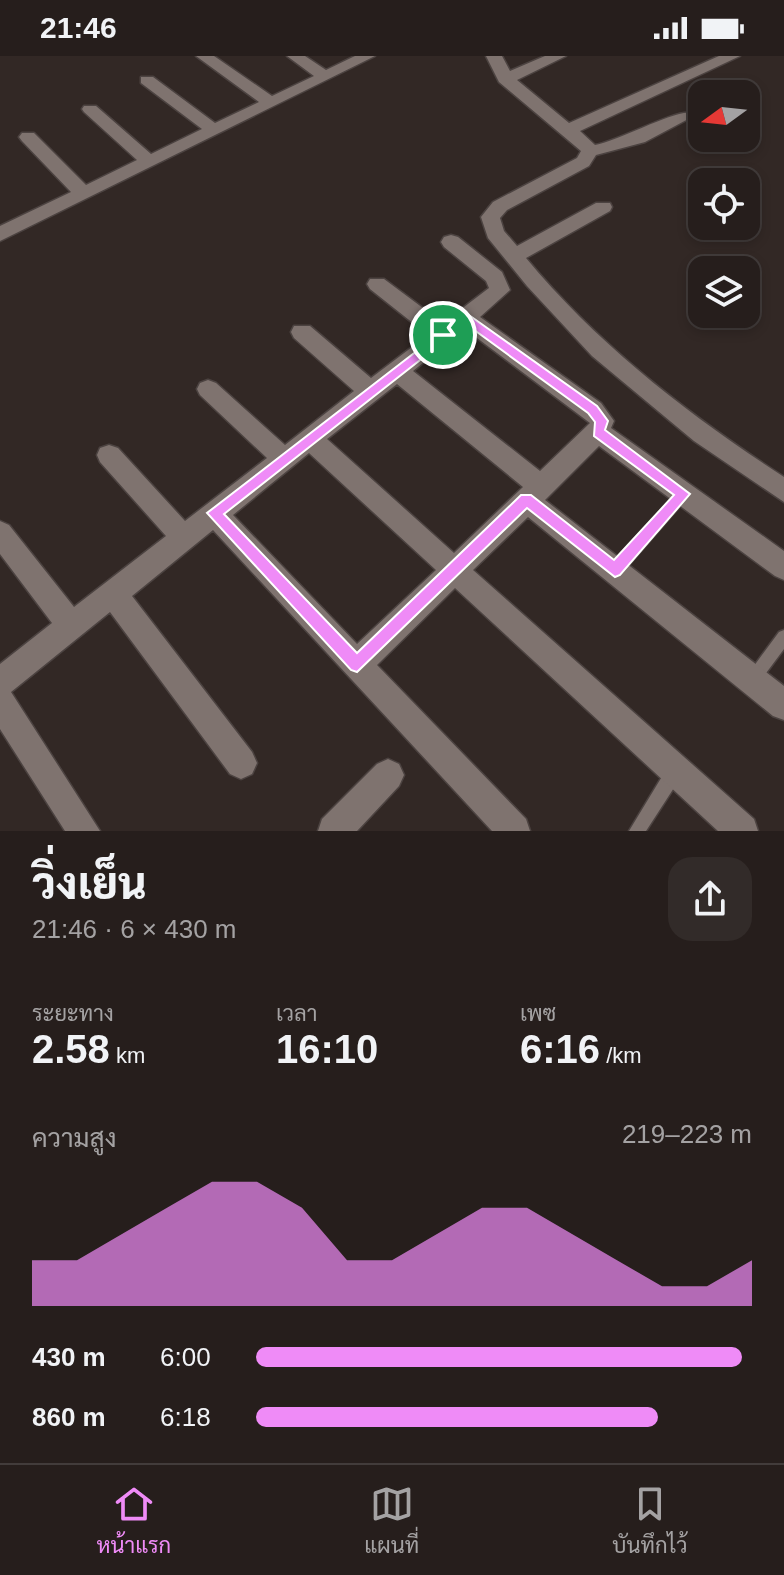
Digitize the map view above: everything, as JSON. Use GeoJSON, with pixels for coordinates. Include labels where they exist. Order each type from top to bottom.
{"type":"FeatureCollection","features":[{"type":"Feature","properties":{"kind":"street"},"geometry":{"type":"LineString","coordinates":[[204,56],[271,103]]}},
{"type":"Feature","properties":{"kind":"street"},"geometry":{"type":"LineString","coordinates":[[295,56],[325,76]]}},
{"type":"Feature","properties":{"kind":"street"},"geometry":{"type":"LineString","coordinates":[[3,228],[84,194],[367,56]]}},
{"type":"Feature","properties":{"kind":"street"},"geometry":{"type":"LineString","coordinates":[[494,56],[505,79],[590,151],[613,149],[684,117]]}},
{"type":"Feature","properties":{"kind":"street"},"geometry":{"type":"LineString","coordinates":[[505,79],[558,56]]}},
{"type":"Feature","properties":{"kind":"street"},"geometry":{"type":"LineString","coordinates":[[568,130],[732,56]]}},
{"type":"Feature","properties":{"kind":"street"},"geometry":{"type":"LineString","coordinates":[[147,80],[214,130]]}},
{"type":"Feature","properties":{"kind":"street"},"geometry":{"type":"LineString","coordinates":[[90,109],[149,162]]}},
{"type":"Feature","properties":{"kind":"street"},"geometry":{"type":"LineString","coordinates":[[28,137],[84,194]]}},
{"type":"Feature","properties":{"kind":"street"},"geometry":{"type":"LineString","coordinates":[[590,151],[583,162],[500,206],[490,217],[495,233],[575,326],[621,367],[746,466],[784,491]]}},
{"type":"Feature","properties":{"kind":"street"},"geometry":{"type":"LineString","coordinates":[[514,256],[603,207]]}},
{"type":"Feature","properties":{"kind":"street"},"geometry":{"type":"LineString","coordinates":[[0,682],[500,290],[500,284],[451,242]]}},
{"type":"Feature","properties":{"kind":"street"},"geometry":{"type":"LineString","coordinates":[[377,284],[443,335]]}},
{"type":"Feature","properties":{"kind":"street"},"geometry":{"type":"LineString","coordinates":[[357,664],[598,432],[602,421],[593,410],[466,318]]}},
{"type":"Feature","properties":{"kind":"street"},"geometry":{"type":"LineString","coordinates":[[302,332],[371,392]]}},
{"type":"Feature","properties":{"kind":"street"},"geometry":{"type":"LineString","coordinates":[[397,371],[615,570],[784,705]]}},
{"type":"Feature","properties":{"kind":"street"},"geometry":{"type":"LineString","coordinates":[[208,389],[284,459]]}},
{"type":"Feature","properties":{"kind":"street"},"geometry":{"type":"LineString","coordinates":[[598,432],[784,567]]}},
{"type":"Feature","properties":{"kind":"street"},"geometry":{"type":"LineString","coordinates":[[309,438],[453,572],[742,831]]}},
{"type":"Feature","properties":{"kind":"street"},"geometry":{"type":"LineString","coordinates":[[109,455],[183,537]]}},
{"type":"Feature","properties":{"kind":"street"},"geometry":{"type":"LineString","coordinates":[[214,513],[514,831]]}},
{"type":"Feature","properties":{"kind":"street"},"geometry":{"type":"LineString","coordinates":[[0,533],[71,625]]}},
{"type":"Feature","properties":{"kind":"street"},"geometry":{"type":"LineString","coordinates":[[112,592],[241,763]]}},
{"type":"Feature","properties":{"kind":"street"},"geometry":{"type":"LineString","coordinates":[[0,702],[84,831]]}},
{"type":"Feature","properties":{"kind":"street"},"geometry":{"type":"LineString","coordinates":[[334,831],[388,775]]}},
{"type":"Feature","properties":{"kind":"lane"},"geometry":{"type":"LineString","coordinates":[[615,570],[683,494]]}},
{"type":"Feature","properties":{"kind":"lane"},"geometry":{"type":"LineString","coordinates":[[753,679],[784,637]]}},
{"type":"Feature","properties":{"kind":"lane"},"geometry":{"type":"LineString","coordinates":[[637,831],[675,771]]}},
{"type":"Feature","properties":{"kind":"route"},"geometry":{"type":"LineString","coordinates":[[466,318],[593,410],[602,421],[598,432],[683,494],[615,570],[526,500],[357,664],[214,513],[443,335],[466,318]]}}]}
